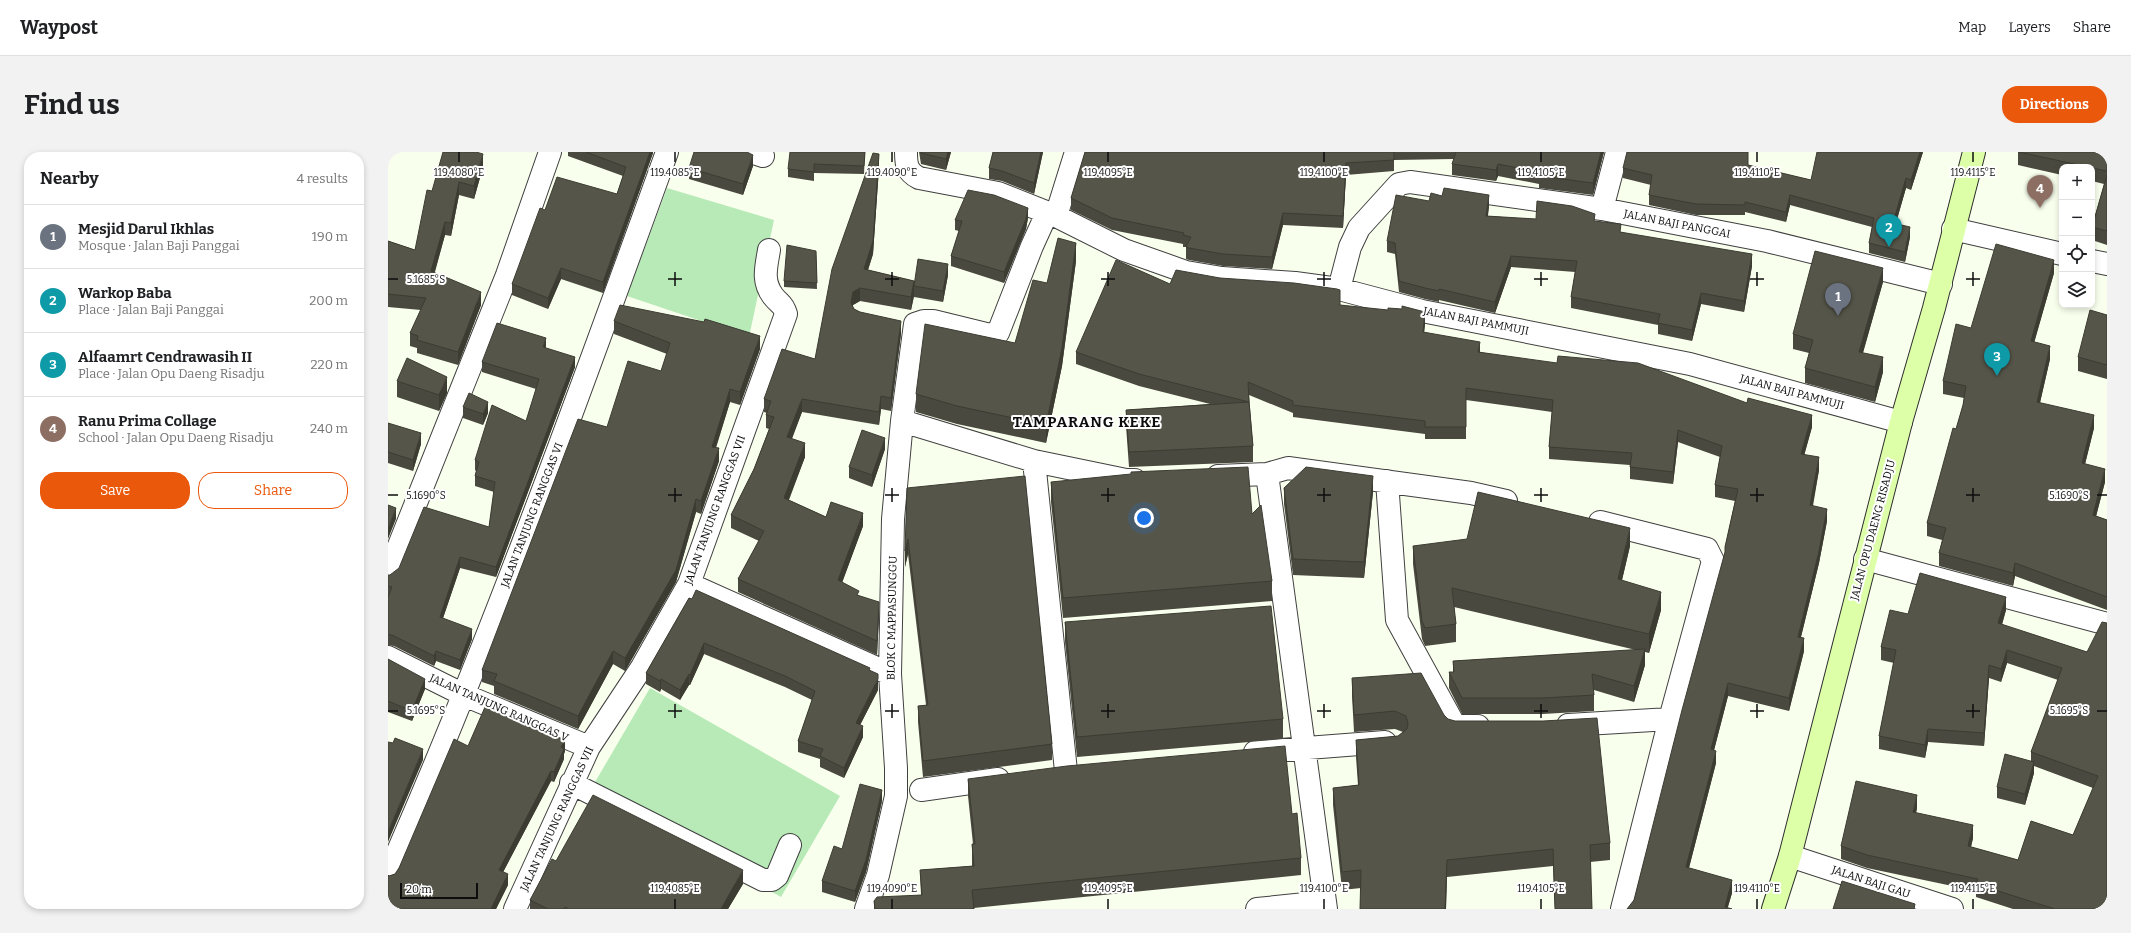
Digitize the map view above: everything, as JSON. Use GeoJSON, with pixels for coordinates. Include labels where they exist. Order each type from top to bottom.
{"type":"FeatureCollection","features":[{"type":"Feature","properties":{"kind":"main road","name":"JALAN OPU DAENG RISADJU"},"geometry":{"type":"LineString","coordinates":[[1773,909],[1790,856],[1901,422],[1940,284],[1974,152]]}},
{"type":"Feature","properties":{"kind":"street"},"geometry":{"type":"LineString","coordinates":[[388,573],[507,276],[550,152]]}},
{"type":"Feature","properties":{"kind":"street","name":"JALAN TANJUNG RANGGAS VI"},"geometry":{"type":"LineString","coordinates":[[390,863],[464,695],[667,152]]}},
{"type":"Feature","properties":{"kind":"street","name":"JALAN BAJI PAMMUJI"},"geometry":{"type":"LineString","coordinates":[[906,152],[906,165],[910,174],[919,178],[998,193],[1051,215],[1124,250],[1186,272],[1222,278],[1295,283],[1339,289],[1422,311],[1690,364],[1901,422]]}},
{"type":"Feature","properties":{"kind":"street"},"geometry":{"type":"LineString","coordinates":[[892,320],[915,324],[924,321],[933,321],[986,334],[994,335],[998,333],[1032,246],[1051,215],[1076,152]]}},
{"type":"Feature","properties":{"kind":"street"},"geometry":{"type":"LineString","coordinates":[[1602,209],[1617,152]]}},
{"type":"Feature","properties":{"kind":"street","name":"JALAN BAJI PANGGAI"},"geometry":{"type":"LineString","coordinates":[[1339,289],[1350,247],[1359,228],[1390,192],[1399,184],[1410,182],[1602,209],[1767,241],[1940,284]]}},
{"type":"Feature","properties":{"kind":"street"},"geometry":{"type":"LineString","coordinates":[[1954,229],[2059,253]]}},
{"type":"Feature","properties":{"kind":"street","name":"JALAN TANJUNG RANGGAS VII"},"geometry":{"type":"LineString","coordinates":[[515,909],[589,747],[642,666],[689,584],[786,314],[783,304],[775,298],[766,286],[766,268],[769,250]]}},
{"type":"Feature","properties":{"kind":"street"},"geometry":{"type":"LineString","coordinates":[[2095,262],[2107,264]]}},
{"type":"Feature","properties":{"kind":"street","name":"BLOK C MAPPASUNGGU"},"geometry":{"type":"LineString","coordinates":[[866,909],[878,875],[896,796],[896,768],[890,674],[894,504],[902,421],[915,324]]}},
{"type":"Feature","properties":{"kind":"street"},"geometry":{"type":"LineString","coordinates":[[902,421],[1034,461],[1126,480],[1157,479]]}},
{"type":"Feature","properties":{"kind":"street"},"geometry":{"type":"LineString","coordinates":[[1034,461],[1051,631],[1074,770],[1043,774]]}},
{"type":"Feature","properties":{"kind":"street"},"geometry":{"type":"LineString","coordinates":[[1196,477],[1267,474],[1288,468],[1471,493],[1524,505]]}},
{"type":"Feature","properties":{"kind":"street"},"geometry":{"type":"LineString","coordinates":[[1257,909],[1326,906],[1267,474]]}},
{"type":"Feature","properties":{"kind":"street"},"geometry":{"type":"LineString","coordinates":[[1387,481],[1397,620],[1455,726],[1495,726]]}},
{"type":"Feature","properties":{"kind":"street"},"geometry":{"type":"LineString","coordinates":[[1577,517],[1661,536],[1707,549],[1713,561],[1670,719],[1622,909]]}},
{"type":"Feature","properties":{"kind":"street"},"geometry":{"type":"LineString","coordinates":[[1865,560],[2107,624]]}},
{"type":"Feature","properties":{"kind":"street"},"geometry":{"type":"LineString","coordinates":[[689,584],[890,674]]}},
{"type":"Feature","properties":{"kind":"street"},"geometry":{"type":"LineString","coordinates":[[1262,614],[1286,612]]}},
{"type":"Feature","properties":{"kind":"street"},"geometry":{"type":"LineString","coordinates":[[1051,631],[1075,629]]}},
{"type":"Feature","properties":{"kind":"street","name":"JALAN TANJUNG RANGGAS V"},"geometry":{"type":"LineString","coordinates":[[388,657],[464,695],[589,747]]}},
{"type":"Feature","properties":{"kind":"street"},"geometry":{"type":"LineString","coordinates":[[1551,726],[1670,719]]}},
{"type":"Feature","properties":{"kind":"street"},"geometry":{"type":"LineString","coordinates":[[1233,754],[1396,741]]}},
{"type":"Feature","properties":{"kind":"street"},"geometry":{"type":"LineString","coordinates":[[920,790],[1020,776]]}},
{"type":"Feature","properties":{"kind":"street"},"geometry":{"type":"LineString","coordinates":[[571,784],[763,880],[772,880],[777,876],[790,845]]}},
{"type":"Feature","properties":{"kind":"street","name":"JALAN BAJI GAU"},"geometry":{"type":"LineString","coordinates":[[1790,856],[1952,909]]}},
{"type":"Feature","properties":{"kind":"green space"},"geometry":{"type":"Polygon","coordinates":[[[667,188],[774,220],[749,337],[627,296],[667,188]]]}},
{"type":"Feature","properties":{"kind":"green space"},"geometry":{"type":"Polygon","coordinates":[[[650,688],[840,796],[781,897],[591,789],[650,688]]]}},
{"type":"Feature","properties":{"kind":"building"},"geometry":{"type":"Polygon","coordinates":[[[443,152],[476,152],[483,154],[474,186],[459,182],[451,223],[445,222],[431,271],[481,292],[458,352],[417,340],[418,336],[410,333],[426,298],[388,294],[388,241],[415,250],[427,190],[432,191],[443,152]]]}},
{"type":"Feature","properties":{"kind":"building"},"geometry":{"type":"Polygon","coordinates":[[[586,152],[650,152],[603,282],[561,268],[548,298],[512,284],[540,208],[545,210],[557,177],[617,194],[626,167],[586,152]]]}},
{"type":"Feature","properties":{"kind":"building"},"geometry":{"type":"Polygon","coordinates":[[[694,152],[747,152],[753,155],[743,184],[689,168],[694,152]]]}},
{"type":"Feature","properties":{"kind":"building"},"geometry":{"type":"Polygon","coordinates":[[[790,152],[865,152],[864,166],[814,164],[814,172],[788,169],[790,152]]]}},
{"type":"Feature","properties":{"kind":"building"},"geometry":{"type":"Polygon","coordinates":[[[920,152],[948,152],[946,159],[920,152]]]}},
{"type":"Feature","properties":{"kind":"building"},"geometry":{"type":"Polygon","coordinates":[[[993,152],[1041,152],[1034,183],[1002,171],[989,168],[993,152]]]}},
{"type":"Feature","properties":{"kind":"building"},"geometry":{"type":"Polygon","coordinates":[[[1085,152],[1394,152],[1394,160],[1346,163],[1343,216],[1283,213],[1272,257],[1223,254],[1189,248],[1186,247],[1191,237],[1183,235],[1184,233],[1112,218],[1071,198],[1085,152]]]}},
{"type":"Feature","properties":{"kind":"building"},"geometry":{"type":"Polygon","coordinates":[[[1456,152],[1601,152],[1593,183],[1539,176],[1539,172],[1498,164],[1496,170],[1452,164],[1456,152]]]}},
{"type":"Feature","properties":{"kind":"building"},"geometry":{"type":"Polygon","coordinates":[[[1627,152],[1748,152],[1748,165],[1811,180],[1817,152],[1920,152],[1911,180],[1906,178],[1893,223],[1910,227],[1905,252],[1869,243],[1874,218],[1790,195],[1786,212],[1745,202],[1745,205],[1696,204],[1649,195],[1652,175],[1623,168],[1627,152]]]}},
{"type":"Feature","properties":{"kind":"building"},"geometry":{"type":"Polygon","coordinates":[[[2019,152],[2107,152],[2107,171],[2095,169],[2095,164],[2074,164],[2019,152]]]}},
{"type":"Feature","properties":{"kind":"building"},"geometry":{"type":"Polygon","coordinates":[[[873,153],[879,154],[873,241],[864,269],[914,281],[911,297],[860,288],[853,292],[851,303],[854,309],[860,312],[901,321],[891,398],[881,396],[879,412],[802,399],[787,437],[805,443],[784,498],[826,517],[831,502],[863,513],[838,580],[859,591],[857,595],[879,602],[877,641],[738,579],[764,531],[731,515],[754,469],[774,417],[766,415],[771,401],[764,399],[782,349],[815,359],[832,269],[873,153]]]}},
{"type":"Feature","properties":{"kind":"building"},"geometry":{"type":"Polygon","coordinates":[[[2107,175],[2107,231],[2095,228],[2095,217],[2107,175]]]}},
{"type":"Feature","properties":{"kind":"building"},"geometry":{"type":"Polygon","coordinates":[[[1444,188],[1489,195],[1486,216],[1536,219],[1537,201],[1572,206],[1595,214],[1594,221],[1621,224],[1620,232],[1752,254],[1744,301],[1701,293],[1692,330],[1658,323],[1660,314],[1571,297],[1577,261],[1511,256],[1495,302],[1439,289],[1439,291],[1425,288],[1399,281],[1395,243],[1387,241],[1396,195],[1429,201],[1431,193],[1442,196],[1444,188]]]}},
{"type":"Feature","properties":{"kind":"building"},"geometry":{"type":"Polygon","coordinates":[[[968,190],[994,195],[1028,208],[1026,219],[1004,272],[951,256],[962,221],[955,220],[968,190]]]}},
{"type":"Feature","properties":{"kind":"building"},"geometry":{"type":"Polygon","coordinates":[[[1058,238],[1076,243],[1062,348],[1046,425],[957,406],[916,394],[925,324],[1015,343],[1033,280],[1047,283],[1058,238]]]}},
{"type":"Feature","properties":{"kind":"building"},"geometry":{"type":"Polygon","coordinates":[[[1996,244],[2054,260],[2031,341],[2050,346],[2037,402],[2094,415],[2082,463],[2105,469],[2093,515],[2107,520],[2107,597],[2015,563],[2013,573],[1939,553],[1946,528],[1927,523],[1953,428],[1956,429],[1963,405],[1966,386],[1943,381],[1956,324],[1971,328],[1996,244]]]}},
{"type":"Feature","properties":{"kind":"building"},"geometry":{"type":"Polygon","coordinates":[[[787,245],[816,251],[817,283],[784,281],[787,245]]]}},
{"type":"Feature","properties":{"kind":"building"},"geometry":{"type":"Polygon","coordinates":[[[1815,251],[1883,268],[1859,352],[1883,357],[1875,387],[1805,368],[1813,340],[1793,334],[1815,251]]]}},
{"type":"Feature","properties":{"kind":"building"},"geometry":{"type":"Polygon","coordinates":[[[918,259],[948,264],[943,291],[914,286],[918,259]]]}},
{"type":"Feature","properties":{"kind":"building"},"geometry":{"type":"Polygon","coordinates":[[[1116,260],[1170,284],[1176,270],[1220,278],[1294,283],[1337,289],[1340,290],[1340,305],[1388,310],[1388,308],[1402,309],[1402,306],[1425,312],[1423,332],[1480,342],[1478,352],[1557,363],[1558,356],[1638,363],[1747,403],[1748,398],[1812,415],[1801,454],[1819,457],[1810,505],[1827,509],[1819,551],[1798,637],[1804,638],[1789,698],[1728,683],[1711,749],[1716,751],[1686,867],[1732,880],[1725,907],[1732,909],[1627,909],[1634,900],[1682,710],[1725,552],[1738,489],[1715,485],[1722,446],[1678,430],[1673,472],[1630,467],[1632,453],[1549,447],[1553,400],[1466,388],[1466,427],[1425,427],[1425,421],[1293,405],[1293,401],[1248,382],[1249,402],[1139,374],[1076,352],[1116,260]]]}},
{"type":"Feature","properties":{"kind":"building"},"geometry":{"type":"Polygon","coordinates":[[[620,305],[704,322],[705,319],[760,336],[740,392],[730,389],[712,447],[719,448],[701,501],[696,499],[676,570],[625,658],[613,651],[578,716],[494,681],[497,674],[482,670],[578,419],[607,427],[628,361],[661,371],[670,343],[614,321],[620,305]]]}},
{"type":"Feature","properties":{"kind":"building"},"geometry":{"type":"Polygon","coordinates":[[[2090,310],[2107,315],[2107,365],[2078,357],[2090,310]]]}},
{"type":"Feature","properties":{"kind":"building"},"geometry":{"type":"Polygon","coordinates":[[[497,323],[546,338],[543,347],[575,357],[496,567],[460,557],[440,617],[472,629],[460,660],[436,651],[434,656],[388,634],[388,597],[392,587],[388,586],[388,575],[399,568],[424,507],[489,527],[495,482],[475,476],[479,462],[475,460],[492,405],[526,421],[539,379],[482,362],[497,323]]]}},
{"type":"Feature","properties":{"kind":"building"},"geometry":{"type":"Polygon","coordinates":[[[407,358],[447,377],[439,395],[397,381],[407,358]]]}},
{"type":"Feature","properties":{"kind":"building"},"geometry":{"type":"Polygon","coordinates":[[[469,393],[488,402],[483,414],[463,407],[469,393]]]}},
{"type":"Feature","properties":{"kind":"building"},"geometry":{"type":"Polygon","coordinates":[[[1249,402],[1253,446],[1129,452],[1126,410],[1249,402]]]}},
{"type":"Feature","properties":{"kind":"building"},"geometry":{"type":"Polygon","coordinates":[[[388,423],[421,433],[413,460],[388,452],[388,423]]]}},
{"type":"Feature","properties":{"kind":"building"},"geometry":{"type":"Polygon","coordinates":[[[862,430],[885,438],[872,475],[849,467],[862,430]]]}},
{"type":"Feature","properties":{"kind":"building"},"geometry":{"type":"Polygon","coordinates":[[[1248,467],[1252,514],[1261,505],[1272,581],[1063,598],[1051,482],[1131,474],[1131,472],[1248,467]]]}},
{"type":"Feature","properties":{"kind":"building"},"geometry":{"type":"Polygon","coordinates":[[[1306,467],[1373,476],[1364,562],[1293,559],[1284,488],[1306,467]]]}},
{"type":"Feature","properties":{"kind":"building"},"geometry":{"type":"Polygon","coordinates":[[[1025,476],[1052,744],[923,761],[918,706],[928,705],[908,539],[905,551],[907,488],[1025,476]]]}},
{"type":"Feature","properties":{"kind":"building"},"geometry":{"type":"Polygon","coordinates":[[[1478,492],[1630,528],[1618,579],[1661,592],[1649,634],[1452,588],[1456,624],[1425,628],[1422,621],[1413,546],[1467,539],[1478,492]]]}},
{"type":"Feature","properties":{"kind":"building"},"geometry":{"type":"Polygon","coordinates":[[[388,505],[396,508],[388,529],[388,505]]]}},
{"type":"Feature","properties":{"kind":"building"},"geometry":{"type":"Polygon","coordinates":[[[1920,573],[2006,597],[1998,623],[2087,652],[2102,622],[2107,623],[2107,909],[2055,909],[1976,884],[1978,879],[1867,855],[1841,846],[1856,781],[1917,795],[1913,812],[1973,825],[1968,846],[2018,860],[2031,821],[2073,835],[2098,776],[2031,752],[2062,668],[2007,650],[2001,669],[1989,665],[1984,733],[1928,729],[1925,745],[1879,736],[1896,650],[1881,647],[1890,610],[1908,614],[1920,573]]]}},
{"type":"Feature","properties":{"kind":"building"},"geometry":{"type":"Polygon","coordinates":[[[696,590],[870,668],[869,670],[878,674],[878,679],[856,723],[863,726],[844,768],[820,756],[823,749],[798,741],[815,691],[785,676],[704,643],[690,675],[689,674],[680,690],[661,679],[660,681],[646,673],[689,598],[692,599],[696,590]]]}},
{"type":"Feature","properties":{"kind":"building"},"geometry":{"type":"Polygon","coordinates":[[[1271,606],[1283,719],[1077,737],[1065,622],[1271,606]]]}},
{"type":"Feature","properties":{"kind":"building"},"geometry":{"type":"Polygon","coordinates":[[[1645,649],[1634,686],[1592,674],[1594,695],[1543,698],[1462,698],[1449,672],[1454,672],[1453,661],[1645,649]]]}},
{"type":"Feature","properties":{"kind":"building"},"geometry":{"type":"Polygon","coordinates":[[[388,659],[425,679],[412,711],[388,701],[388,659]]]}},
{"type":"Feature","properties":{"kind":"building"},"geometry":{"type":"Polygon","coordinates":[[[1421,673],[1444,715],[1448,719],[1455,721],[1543,721],[1597,718],[1610,843],[1590,845],[1592,909],[1555,909],[1553,849],[1447,860],[1445,909],[1360,909],[1361,870],[1342,872],[1333,788],[1359,785],[1356,740],[1398,736],[1407,729],[1408,723],[1406,716],[1395,711],[1354,715],[1352,678],[1421,673]]]}},
{"type":"Feature","properties":{"kind":"building"},"geometry":{"type":"Polygon","coordinates":[[[485,707],[565,740],[561,747],[564,749],[554,772],[551,771],[499,870],[508,874],[491,909],[388,909],[388,875],[395,874],[399,868],[454,739],[468,746],[485,707]]]}},
{"type":"Feature","properties":{"kind":"building"},"geometry":{"type":"Polygon","coordinates":[[[395,738],[423,749],[388,832],[388,742],[393,743],[395,738]]]}},
{"type":"Feature","properties":{"kind":"building"},"geometry":{"type":"Polygon","coordinates":[[[1285,746],[1292,814],[1297,813],[1301,858],[972,890],[974,909],[875,909],[874,901],[877,897],[922,895],[920,870],[974,866],[972,844],[975,844],[968,779],[1067,766],[1285,746]]]}},
{"type":"Feature","properties":{"kind":"building"},"geometry":{"type":"Polygon","coordinates":[[[2005,754],[2034,762],[2025,794],[1997,787],[2005,754]]]}},
{"type":"Feature","properties":{"kind":"building"},"geometry":{"type":"Polygon","coordinates":[[[860,784],[882,790],[866,860],[855,891],[822,881],[834,846],[842,849],[860,784]]]}},
{"type":"Feature","properties":{"kind":"building"},"geometry":{"type":"Polygon","coordinates":[[[593,795],[743,870],[721,909],[569,909],[565,907],[564,909],[548,909],[530,900],[552,859],[556,861],[593,795]]]}},
{"type":"Feature","properties":{"kind":"building"},"geometry":{"type":"Polygon","coordinates":[[[1842,881],[1915,904],[1914,909],[1833,909],[1842,881]]]}},
{"type":"Feature","properties":{"kind":"place","name":"Ranu Prima Collage"},"geometry":{"type":"Point","coordinates":[2040,208]}},
{"type":"Feature","properties":{"kind":"place","name":"Warkop Baba"},"geometry":{"type":"Point","coordinates":[1889,247]}},
{"type":"Feature","properties":{"kind":"place","name":"Mesjid Darul Ikhlas"},"geometry":{"type":"Point","coordinates":[1838,316]}},
{"type":"Feature","properties":{"kind":"place","name":"Alfaamrt Cendrawasih II"},"geometry":{"type":"Point","coordinates":[1997,376]}},
{"type":"Feature","properties":{"kind":"district","name":"TAMPARANG KEKE"},"geometry":{"type":"Point","coordinates":[1087,422]}}]}
